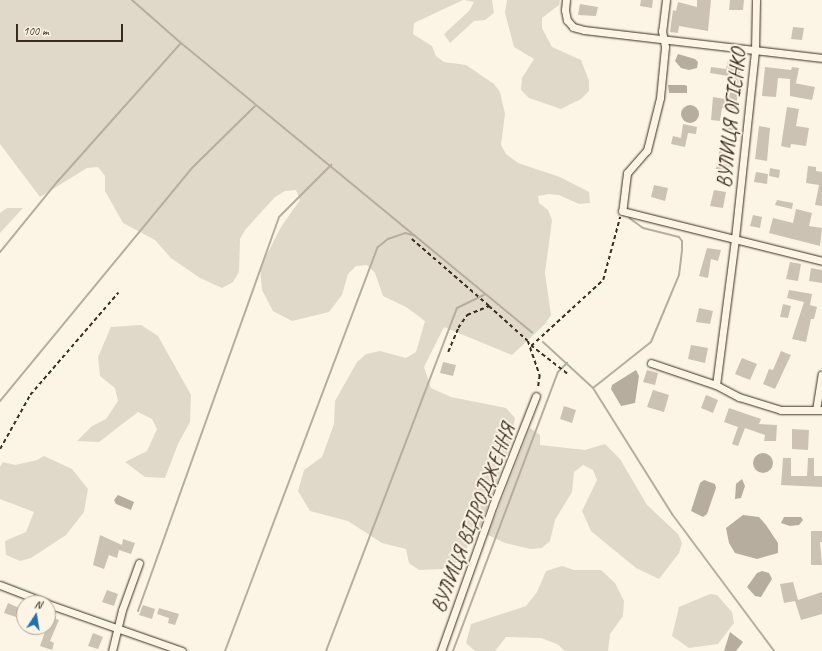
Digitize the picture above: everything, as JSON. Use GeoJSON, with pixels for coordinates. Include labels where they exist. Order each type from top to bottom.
{"type":"FeatureCollection","features":[{"type":"Feature","properties":{"kind":"street"},"geometry":{"type":"LineString","coordinates":[[566,0],[565,10],[567,20],[573,27],[665,41],[822,58]]}},
{"type":"Feature","properties":{"kind":"street"},"geometry":{"type":"LineString","coordinates":[[666,0],[662,31],[665,41],[660,98],[647,150],[627,173],[622,211],[822,261]]}},
{"type":"Feature","properties":{"kind":"street","name":"ВУЛИЦЯ ОГІЄНКО"},"geometry":{"type":"LineString","coordinates":[[716,385],[735,240],[755,51],[756,0]]}},
{"type":"Feature","properties":{"kind":"street"},"geometry":{"type":"LineString","coordinates":[[651,363],[716,385],[739,397],[781,410],[819,410],[822,374]]}},
{"type":"Feature","properties":{"kind":"street","name":"ВУЛИЦЯ ВІДРОДЖЕННЯ"},"geometry":{"type":"LineString","coordinates":[[441,651],[491,512],[536,396]]}},
{"type":"Feature","properties":{"kind":"street"},"geometry":{"type":"LineString","coordinates":[[112,651],[117,630],[139,563]]}},
{"type":"Feature","properties":{"kind":"street"},"geometry":{"type":"LineString","coordinates":[[0,585],[26,595]]}},
{"type":"Feature","properties":{"kind":"street"},"geometry":{"type":"LineString","coordinates":[[56,606],[117,630],[182,651]]}},
{"type":"Feature","properties":{"kind":"path"},"geometry":{"type":"LineString","coordinates":[[531,346],[604,280],[616,225],[622,211]]}},
{"type":"Feature","properties":{"kind":"path"},"geometry":{"type":"LineString","coordinates":[[412,240],[489,306],[531,346],[567,374]]}},
{"type":"Feature","properties":{"kind":"path"},"geometry":{"type":"LineString","coordinates":[[0,449],[30,395],[118,293]]}},
{"type":"Feature","properties":{"kind":"path"},"geometry":{"type":"LineString","coordinates":[[448,352],[458,328],[467,315],[489,306]]}},
{"type":"Feature","properties":{"kind":"path"},"geometry":{"type":"LineString","coordinates":[[531,346],[540,375],[536,396]]}},
{"type":"Feature","properties":{"kind":"shaded area"},"geometry":{"type":"Polygon","coordinates":[[[0,0],[463,0],[414,23],[413,34],[432,46],[436,56],[444,62],[466,65],[494,84],[500,92],[505,114],[501,145],[506,154],[518,163],[560,177],[589,192],[590,203],[579,204],[559,195],[549,194],[538,196],[539,203],[548,210],[552,220],[545,273],[551,315],[545,324],[512,355],[444,327],[424,367],[431,388],[451,397],[506,408],[515,418],[510,445],[480,527],[458,562],[442,569],[419,570],[409,563],[406,549],[382,543],[348,521],[310,511],[298,491],[304,470],[322,457],[334,424],[335,401],[357,362],[366,354],[380,351],[406,358],[416,352],[425,321],[406,307],[383,296],[375,273],[367,265],[356,266],[348,274],[342,295],[329,312],[292,321],[273,311],[262,290],[260,268],[281,227],[300,200],[296,190],[285,191],[275,197],[245,230],[240,239],[239,272],[233,282],[222,288],[200,278],[171,258],[155,240],[123,223],[105,191],[105,176],[98,167],[87,168],[40,197],[0,144],[0,0]]]}},
{"type":"Feature","properties":{"kind":"shaded area"},"geometry":{"type":"Polygon","coordinates":[[[464,0],[492,0],[494,13],[485,20],[474,21],[450,43],[444,34],[469,11],[474,2],[464,0]]]}},
{"type":"Feature","properties":{"kind":"shaded area"},"geometry":{"type":"Polygon","coordinates":[[[507,0],[560,0],[559,5],[542,18],[542,28],[552,47],[581,60],[589,81],[589,91],[581,99],[561,109],[529,98],[521,90],[522,78],[534,59],[514,47],[505,13],[507,0]]]}},
{"type":"Feature","properties":{"kind":"shaded area"},"geometry":{"type":"Polygon","coordinates":[[[678,54],[695,59],[698,62],[697,68],[689,70],[681,68],[675,61],[678,54]]]}},
{"type":"Feature","properties":{"kind":"shaded area"},"geometry":{"type":"Polygon","coordinates":[[[668,85],[685,85],[687,86],[687,93],[669,93],[668,85]]]}},
{"type":"Feature","properties":{"kind":"shaded area"},"geometry":{"type":"Polygon","coordinates":[[[690,105],[696,108],[699,114],[696,120],[690,123],[684,120],[681,114],[684,108],[690,105]]]}},
{"type":"Feature","properties":{"kind":"shaded area"},"geometry":{"type":"Polygon","coordinates":[[[7,208],[23,208],[0,233],[0,213],[7,208]]]}},
{"type":"Feature","properties":{"kind":"shaded area"},"geometry":{"type":"Polygon","coordinates":[[[141,325],[158,336],[191,395],[190,422],[178,444],[165,478],[145,477],[125,462],[147,451],[157,429],[152,419],[138,412],[99,442],[77,441],[92,426],[106,419],[118,401],[115,388],[100,376],[98,357],[111,327],[141,325]]]}},
{"type":"Feature","properties":{"kind":"shaded area"},"geometry":{"type":"Polygon","coordinates":[[[636,370],[639,376],[635,403],[621,406],[611,389],[612,385],[636,370]]]}},
{"type":"Feature","properties":{"kind":"shaded area"},"geometry":{"type":"Polygon","coordinates":[[[530,428],[540,435],[540,445],[585,450],[605,444],[620,459],[647,505],[678,534],[682,543],[679,553],[659,579],[636,568],[591,531],[582,511],[597,480],[593,470],[583,465],[574,472],[572,492],[555,520],[550,541],[542,548],[531,549],[505,543],[488,535],[530,428]]]}},
{"type":"Feature","properties":{"kind":"shaded area"},"geometry":{"type":"Polygon","coordinates":[[[759,453],[767,453],[773,459],[773,467],[767,473],[759,473],[753,467],[753,459],[759,453]]]}},
{"type":"Feature","properties":{"kind":"shaded area"},"geometry":{"type":"Polygon","coordinates":[[[44,456],[72,469],[88,489],[84,512],[66,535],[31,558],[20,561],[6,555],[5,541],[26,532],[34,512],[0,499],[0,467],[3,462],[15,465],[37,460],[44,456]]]}},
{"type":"Feature","properties":{"kind":"shaded area"},"geometry":{"type":"Polygon","coordinates":[[[742,479],[745,486],[741,498],[735,499],[736,484],[742,479]]]}},
{"type":"Feature","properties":{"kind":"shaded area"},"geometry":{"type":"Polygon","coordinates":[[[704,480],[715,484],[716,488],[707,514],[703,517],[691,511],[700,483],[704,480]]]}},
{"type":"Feature","properties":{"kind":"shaded area"},"geometry":{"type":"Polygon","coordinates":[[[118,495],[134,502],[131,510],[116,504],[114,500],[118,495]]]}},
{"type":"Feature","properties":{"kind":"shaded area"},"geometry":{"type":"Polygon","coordinates":[[[743,515],[759,517],[778,543],[778,553],[757,559],[735,553],[729,543],[726,528],[743,515]]]}},
{"type":"Feature","properties":{"kind":"shaded area"},"geometry":{"type":"Polygon","coordinates":[[[784,517],[801,517],[803,520],[799,525],[790,526],[781,523],[784,517]]]}},
{"type":"Feature","properties":{"kind":"shaded area"},"geometry":{"type":"Polygon","coordinates":[[[562,566],[574,570],[601,570],[615,583],[624,601],[623,616],[610,634],[608,651],[565,651],[557,644],[541,638],[506,637],[495,651],[475,651],[466,643],[471,624],[526,606],[537,592],[546,571],[562,566]]]}},
{"type":"Feature","properties":{"kind":"shaded area"},"geometry":{"type":"Polygon","coordinates":[[[762,571],[769,573],[772,579],[761,597],[755,596],[747,587],[757,573],[762,571]]]}},
{"type":"Feature","properties":{"kind":"shaded area"},"geometry":{"type":"Polygon","coordinates":[[[710,594],[717,595],[732,612],[734,623],[718,644],[689,648],[672,636],[679,607],[710,594]]]}},
{"type":"Feature","properties":{"kind":"shaded area"},"geometry":{"type":"Polygon","coordinates":[[[730,632],[743,642],[736,651],[724,651],[730,632]]]}},
{"type":"Feature","properties":{"kind":"building"},"geometry":{"type":"Polygon","coordinates":[[[641,0],[653,0],[652,8],[640,6],[641,0]]]}},
{"type":"Feature","properties":{"kind":"building"},"geometry":{"type":"Polygon","coordinates":[[[697,0],[711,0],[708,31],[679,26],[678,33],[670,32],[673,10],[676,11],[678,2],[697,7],[697,0]]]}},
{"type":"Feature","properties":{"kind":"building"},"geometry":{"type":"Polygon","coordinates":[[[730,0],[744,0],[743,10],[729,10],[730,0]]]}},
{"type":"Feature","properties":{"kind":"building"},"geometry":{"type":"Polygon","coordinates":[[[580,4],[598,7],[596,16],[578,15],[580,4]]]}},
{"type":"Feature","properties":{"kind":"building"},"geometry":{"type":"Polygon","coordinates":[[[793,27],[804,28],[802,40],[791,39],[793,27]]]}},
{"type":"Feature","properties":{"kind":"building"},"geometry":{"type":"Polygon","coordinates":[[[728,60],[741,62],[736,109],[722,108],[720,121],[711,120],[713,97],[725,99],[728,76],[710,73],[711,67],[726,69],[728,60]]]}},
{"type":"Feature","properties":{"kind":"building"},"geometry":{"type":"Polygon","coordinates":[[[765,67],[791,70],[792,67],[799,68],[796,83],[794,83],[815,87],[812,100],[790,96],[790,79],[778,78],[776,97],[762,96],[765,67]]]}},
{"type":"Feature","properties":{"kind":"building"},"geometry":{"type":"Polygon","coordinates":[[[787,107],[799,109],[796,126],[809,128],[806,146],[791,144],[790,148],[781,146],[787,107]]]}},
{"type":"Feature","properties":{"kind":"building"},"geometry":{"type":"Polygon","coordinates":[[[726,119],[735,120],[733,132],[724,131],[726,119]]]}},
{"type":"Feature","properties":{"kind":"building"},"geometry":{"type":"Polygon","coordinates":[[[683,124],[697,127],[696,134],[688,133],[685,147],[671,144],[673,136],[681,138],[683,124]]]}},
{"type":"Feature","properties":{"kind":"building"},"geometry":{"type":"Polygon","coordinates":[[[759,126],[770,128],[767,161],[755,159],[759,126]]]}},
{"type":"Feature","properties":{"kind":"building"},"geometry":{"type":"Polygon","coordinates":[[[721,143],[732,145],[730,170],[716,169],[721,143]]]}},
{"type":"Feature","properties":{"kind":"building"},"geometry":{"type":"Polygon","coordinates":[[[808,166],[816,167],[816,171],[822,172],[822,206],[815,205],[819,185],[806,183],[808,166]]]}},
{"type":"Feature","properties":{"kind":"building"},"geometry":{"type":"Polygon","coordinates":[[[770,168],[780,170],[779,178],[769,176],[770,168]]]}},
{"type":"Feature","properties":{"kind":"building"},"geometry":{"type":"Polygon","coordinates":[[[756,172],[768,174],[767,184],[754,182],[756,172]]]}},
{"type":"Feature","properties":{"kind":"building"},"geometry":{"type":"Polygon","coordinates":[[[654,185],[668,188],[665,201],[651,197],[654,185]]]}},
{"type":"Feature","properties":{"kind":"building"},"geometry":{"type":"Polygon","coordinates":[[[714,190],[726,192],[723,208],[710,206],[714,190]]]}},
{"type":"Feature","properties":{"kind":"building"},"geometry":{"type":"Polygon","coordinates":[[[777,200],[793,203],[792,209],[775,205],[777,200]]]}},
{"type":"Feature","properties":{"kind":"building"},"geometry":{"type":"Polygon","coordinates":[[[796,209],[812,213],[809,226],[822,228],[820,246],[769,233],[773,218],[793,223],[796,209]]]}},
{"type":"Feature","properties":{"kind":"building"},"geometry":{"type":"Polygon","coordinates":[[[753,215],[762,217],[760,228],[750,226],[753,215]]]}},
{"type":"Feature","properties":{"kind":"building"},"geometry":{"type":"Polygon","coordinates":[[[707,248],[721,250],[718,261],[711,259],[708,278],[699,276],[707,248]]]}},
{"type":"Feature","properties":{"kind":"building"},"geometry":{"type":"Polygon","coordinates":[[[790,262],[801,264],[798,281],[786,279],[790,262]]]}},
{"type":"Feature","properties":{"kind":"building"},"geometry":{"type":"Polygon","coordinates":[[[811,268],[822,270],[822,283],[809,281],[811,268]]]}},
{"type":"Feature","properties":{"kind":"building"},"geometry":{"type":"Polygon","coordinates":[[[789,290],[812,294],[810,305],[817,307],[814,319],[811,319],[806,342],[792,339],[804,302],[787,298],[789,290]]]}},
{"type":"Feature","properties":{"kind":"building"},"geometry":{"type":"Polygon","coordinates":[[[783,304],[791,306],[788,318],[780,317],[783,304]]]}},
{"type":"Feature","properties":{"kind":"building"},"geometry":{"type":"Polygon","coordinates":[[[699,308],[713,311],[710,324],[696,322],[699,308]]]}},
{"type":"Feature","properties":{"kind":"building"},"geometry":{"type":"Polygon","coordinates":[[[691,345],[708,348],[705,363],[688,359],[691,345]]]}},
{"type":"Feature","properties":{"kind":"building"},"geometry":{"type":"Polygon","coordinates":[[[781,351],[791,355],[775,389],[763,384],[769,369],[773,370],[781,351]]]}},
{"type":"Feature","properties":{"kind":"building"},"geometry":{"type":"Polygon","coordinates":[[[742,358],[757,364],[750,380],[735,374],[742,358]]]}},
{"type":"Feature","properties":{"kind":"building"},"geometry":{"type":"Polygon","coordinates":[[[443,362],[456,365],[453,376],[440,373],[443,362]]]}},
{"type":"Feature","properties":{"kind":"building"},"geometry":{"type":"Polygon","coordinates":[[[647,370],[658,373],[655,385],[643,382],[647,370]]]}},
{"type":"Feature","properties":{"kind":"building"},"geometry":{"type":"Polygon","coordinates":[[[653,390],[669,395],[664,412],[647,407],[653,390]]]}},
{"type":"Feature","properties":{"kind":"building"},"geometry":{"type":"Polygon","coordinates":[[[706,395],[718,400],[713,413],[701,408],[706,395]]]}},
{"type":"Feature","properties":{"kind":"building"},"geometry":{"type":"Polygon","coordinates":[[[564,406],[576,410],[572,423],[560,419],[564,406]]]}},
{"type":"Feature","properties":{"kind":"building"},"geometry":{"type":"Polygon","coordinates":[[[729,408],[761,419],[759,424],[777,425],[776,441],[764,441],[765,435],[745,428],[738,446],[732,444],[738,427],[724,422],[729,408]]]}},
{"type":"Feature","properties":{"kind":"building"},"geometry":{"type":"Polygon","coordinates":[[[792,429],[809,430],[808,450],[792,449],[792,429]]]}},
{"type":"Feature","properties":{"kind":"building"},"geometry":{"type":"Polygon","coordinates":[[[783,458],[791,458],[791,476],[807,476],[808,458],[814,458],[814,476],[822,476],[822,487],[781,485],[783,458]]]}},
{"type":"Feature","properties":{"kind":"building"},"geometry":{"type":"Polygon","coordinates":[[[811,531],[822,531],[822,542],[820,542],[822,565],[811,565],[811,531]]]}},
{"type":"Feature","properties":{"kind":"building"},"geometry":{"type":"Polygon","coordinates":[[[100,535],[122,545],[123,539],[135,543],[131,554],[119,550],[117,558],[109,555],[104,569],[93,565],[100,535]]]}},
{"type":"Feature","properties":{"kind":"building"},"geometry":{"type":"Polygon","coordinates":[[[793,582],[798,600],[822,592],[822,614],[801,620],[795,601],[784,603],[780,584],[793,582]]]}},
{"type":"Feature","properties":{"kind":"building"},"geometry":{"type":"Polygon","coordinates":[[[107,590],[118,594],[114,606],[102,602],[107,590]]]}},
{"type":"Feature","properties":{"kind":"building"},"geometry":{"type":"Polygon","coordinates":[[[8,603],[16,607],[16,617],[4,613],[8,603]]]}},
{"type":"Feature","properties":{"kind":"building"},"geometry":{"type":"Polygon","coordinates":[[[143,605],[155,609],[152,619],[139,615],[143,605]]]}},
{"type":"Feature","properties":{"kind":"building"},"geometry":{"type":"Polygon","coordinates":[[[159,608],[179,614],[175,625],[168,623],[169,618],[157,614],[159,608]]]}},
{"type":"Feature","properties":{"kind":"building"},"geometry":{"type":"Polygon","coordinates":[[[56,619],[59,620],[56,627],[56,619]]]}},
{"type":"Feature","properties":{"kind":"building"},"geometry":{"type":"Polygon","coordinates":[[[93,633],[103,637],[98,649],[88,646],[93,633]]]}},
{"type":"Feature","properties":{"kind":"building"},"geometry":{"type":"Polygon","coordinates":[[[44,635],[53,635],[50,641],[54,643],[52,650],[40,646],[44,635]]]}},
{"type":"Feature","properties":{"kind":"waterway"},"geometry":{"type":"LineString","coordinates":[[132,0],[181,43],[532,332]]}},
{"type":"Feature","properties":{"kind":"waterway"},"geometry":{"type":"LineString","coordinates":[[0,252],[58,181],[181,43]]}},
{"type":"Feature","properties":{"kind":"waterway"},"geometry":{"type":"LineString","coordinates":[[0,401],[192,168],[255,106]]}},
{"type":"Feature","properties":{"kind":"waterway"},"geometry":{"type":"LineString","coordinates":[[138,611],[279,217],[331,165]]}},
{"type":"Feature","properties":{"kind":"waterway"},"geometry":{"type":"LineString","coordinates":[[593,388],[651,342],[679,275],[682,250],[682,241],[679,237],[643,228],[629,218]]}},
{"type":"Feature","properties":{"kind":"waterway"},"geometry":{"type":"LineString","coordinates":[[225,651],[378,247],[388,239],[405,233],[416,236]]}},
{"type":"Feature","properties":{"kind":"waterway"},"geometry":{"type":"LineString","coordinates":[[326,651],[457,308],[484,295]]}},
{"type":"Feature","properties":{"kind":"waterway"},"geometry":{"type":"LineString","coordinates":[[543,342],[593,388],[672,514],[774,651]]}},
{"type":"Feature","properties":{"kind":"waterway"},"geometry":{"type":"LineString","coordinates":[[453,651],[558,372],[567,363]]}}]}
